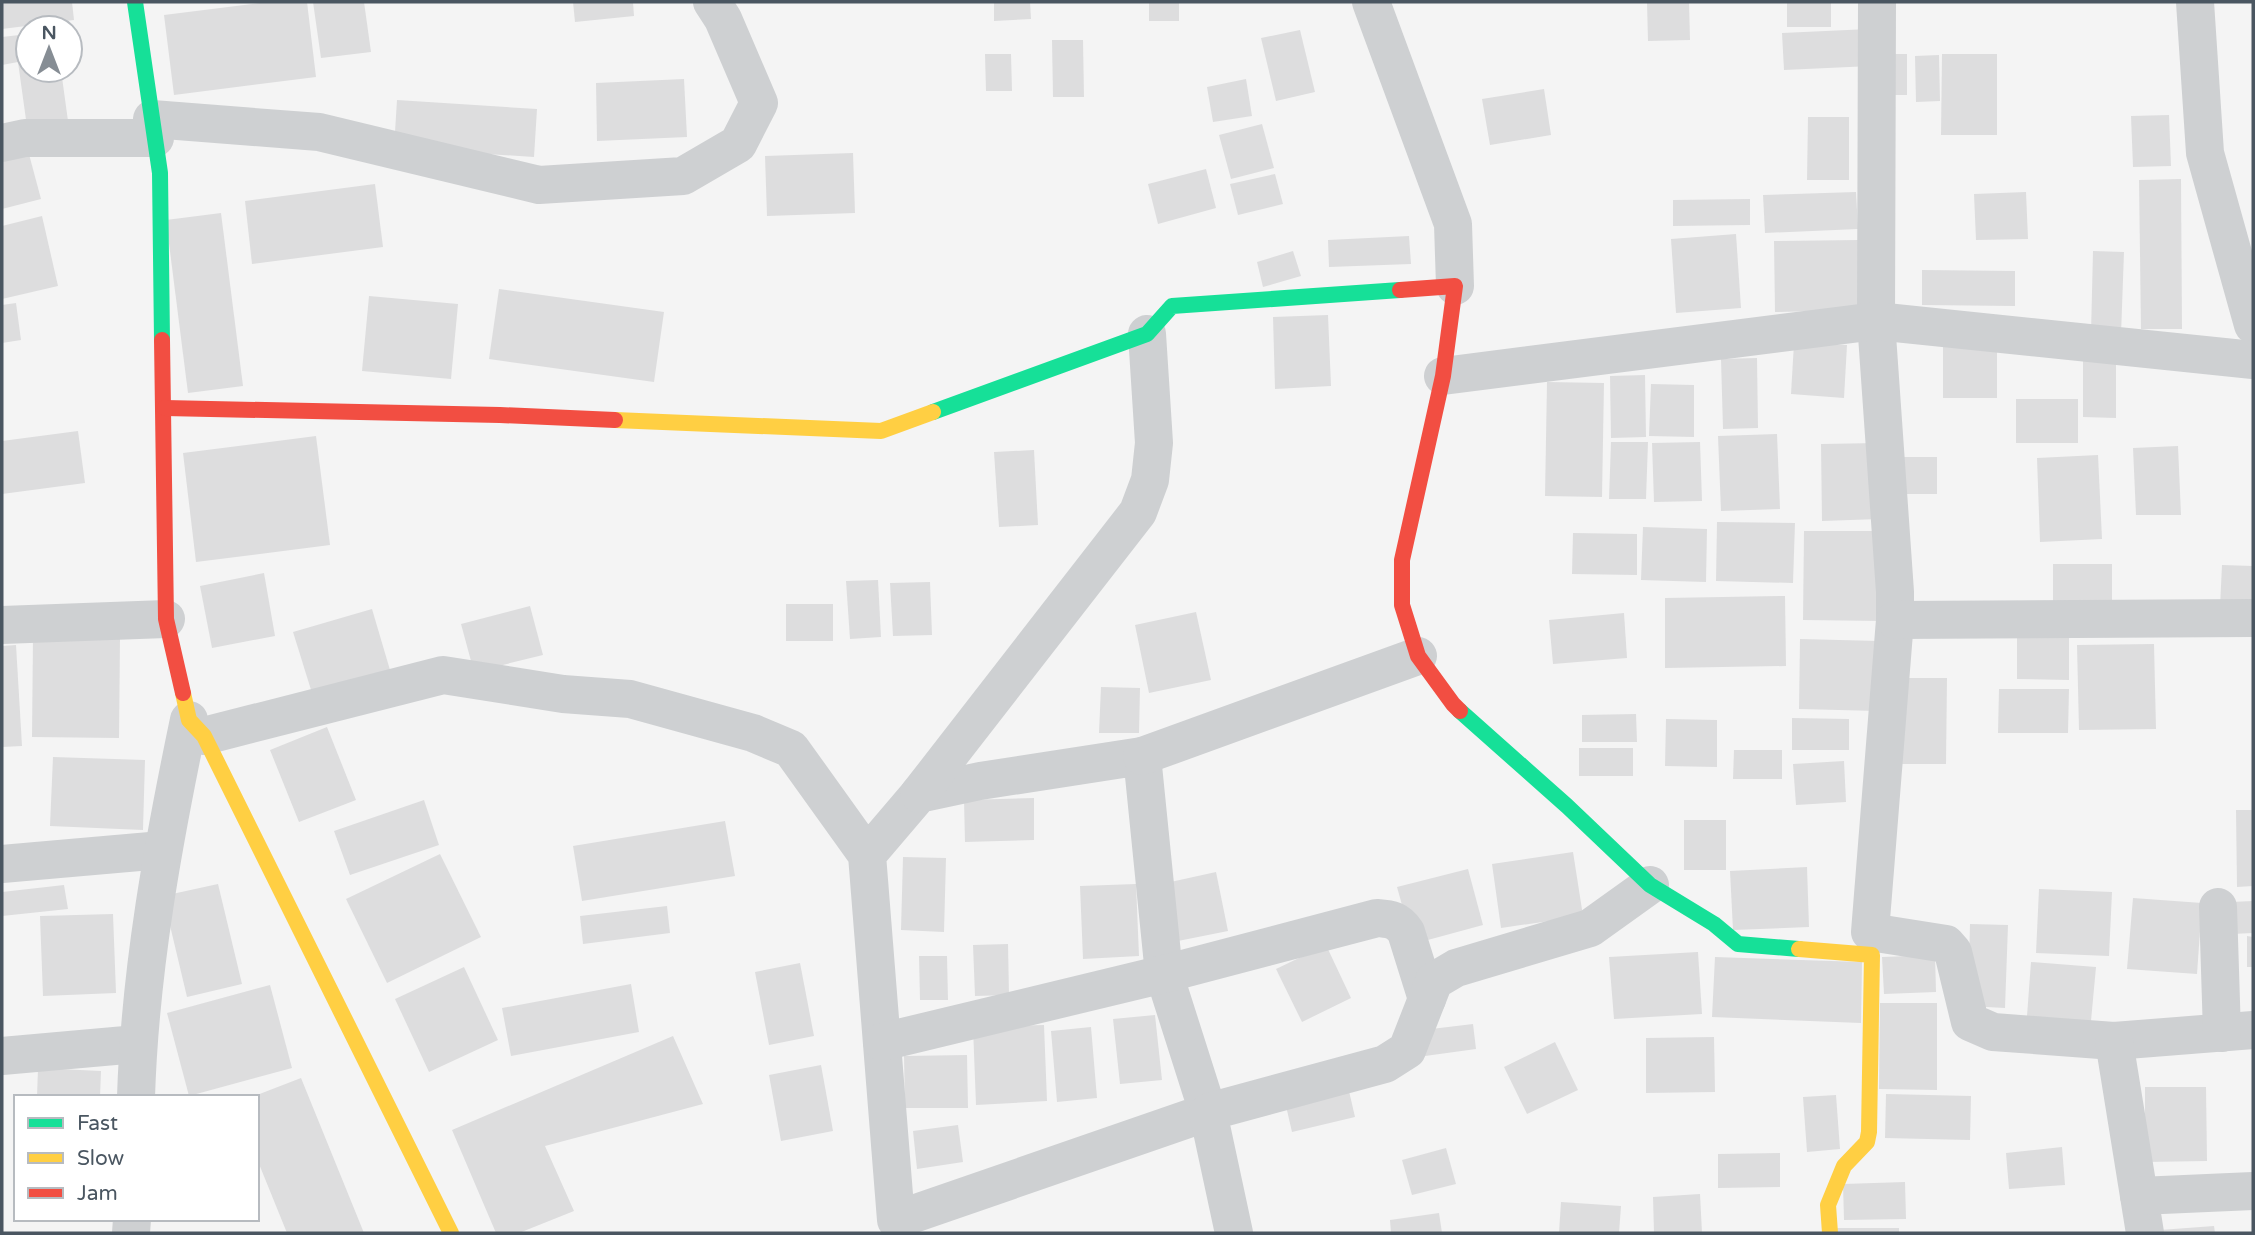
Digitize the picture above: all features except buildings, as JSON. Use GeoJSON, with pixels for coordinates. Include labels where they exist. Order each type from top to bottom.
{"type":"FeatureCollection","features":[{"type":"Feature","properties":{"kind":"street"},"geometry":{"type":"LineString","coordinates":[[135,2],[160,173],[166,619],[196,728],[452,1233]]}},
{"type":"Feature","properties":{"kind":"street"},"geometry":{"type":"LineString","coordinates":[[2,144],[25,138],[154,129],[319,132],[540,185],[682,176],[738,144],[759,103],[723,19],[712,2]]}},
{"type":"Feature","properties":{"kind":"street"},"geometry":{"type":"LineString","coordinates":[[1371,2],[1453,223],[1455,286],[1443,376],[1402,560],[1402,605],[1418,656],[1452,704],[1567,806],[1650,885],[1714,924],[1738,944],[1946,944],[1953,951],[1970,1022],[1993,1032],[2114,1041],[2238,1031],[2218,907]]}},
{"type":"Feature","properties":{"kind":"street"},"geometry":{"type":"LineString","coordinates":[[1830,1233],[1828,1205],[1843,1166],[1867,1142],[1869,1132],[1871,944],[1895,621],[1876,321],[1877,2]]}},
{"type":"Feature","properties":{"kind":"street"},"geometry":{"type":"LineString","coordinates":[[2195,2],[2205,153],[2253,325]]}},
{"type":"Feature","properties":{"kind":"street"},"geometry":{"type":"LineString","coordinates":[[165,408],[500,415],[881,431],[1147,334],[1172,306],[1455,286]]}},
{"type":"Feature","properties":{"kind":"street"},"geometry":{"type":"LineString","coordinates":[[1443,376],[1876,321],[2253,360]]}},
{"type":"Feature","properties":{"kind":"street"},"geometry":{"type":"LineString","coordinates":[[867,855],[919,794],[1138,512],[1150,480],[1154,443],[1147,334]]}},
{"type":"Feature","properties":{"kind":"street"},"geometry":{"type":"LineString","coordinates":[[1895,621],[2253,618]]}},
{"type":"Feature","properties":{"kind":"street"},"geometry":{"type":"LineString","coordinates":[[2,625],[166,619]]}},
{"type":"Feature","properties":{"kind":"street"},"geometry":{"type":"LineString","coordinates":[[919,794],[980,781],[1142,756],[1418,656]]}},
{"type":"Feature","properties":{"kind":"street"},"geometry":{"type":"LineString","coordinates":[[196,728],[443,675],[563,694],[630,699],[753,733],[791,749],[867,855],[898,1227],[1208,1112],[1385,1064],[1407,1050],[1434,981],[1456,968],[1590,928],[1650,885]]}},
{"type":"Feature","properties":{"kind":"street"},"geometry":{"type":"LineString","coordinates":[[136,1095],[137,1044],[162,850],[196,728]]}},
{"type":"Feature","properties":{"kind":"street"},"geometry":{"type":"LineString","coordinates":[[1142,756],[1164,974],[1208,1112],[1234,1233]]}},
{"type":"Feature","properties":{"kind":"street"},"geometry":{"type":"LineString","coordinates":[[2,864],[162,850]]}},
{"type":"Feature","properties":{"kind":"street"},"geometry":{"type":"LineString","coordinates":[[882,1042],[1164,974],[1377,918],[1400,923],[1406,932],[1427,999]]}},
{"type":"Feature","properties":{"kind":"street"},"geometry":{"type":"LineString","coordinates":[[2114,1041],[2145,1233]]}},
{"type":"Feature","properties":{"kind":"street"},"geometry":{"type":"LineString","coordinates":[[2,1056],[137,1044]]}},
{"type":"Feature","properties":{"kind":"street"},"geometry":{"type":"LineString","coordinates":[[2139,1196],[2253,1191]]}},
{"type":"Feature","properties":{"kind":"traffic: fast"},"geometry":{"type":"LineString","coordinates":[[135,2],[160,173],[162,340]]}},
{"type":"Feature","properties":{"kind":"traffic: fast"},"geometry":{"type":"LineString","coordinates":[[933,412],[1147,334],[1172,306],[1400,290]]}},
{"type":"Feature","properties":{"kind":"traffic: fast"},"geometry":{"type":"LineString","coordinates":[[1460,711],[1567,806],[1650,885],[1714,924],[1738,944],[1799,949]]}},
{"type":"Feature","properties":{"kind":"traffic: slow"},"geometry":{"type":"LineString","coordinates":[[615,420],[881,431],[933,412]]}},
{"type":"Feature","properties":{"kind":"traffic: slow"},"geometry":{"type":"LineString","coordinates":[[183,693],[189,720],[204,736],[451,1233]]}},
{"type":"Feature","properties":{"kind":"traffic: slow"},"geometry":{"type":"LineString","coordinates":[[1799,949],[1872,955],[1869,1132],[1867,1142],[1844,1166],[1828,1205],[1830,1233]]}},
{"type":"Feature","properties":{"kind":"traffic: jam"},"geometry":{"type":"LineString","coordinates":[[1400,290],[1455,286],[1443,376],[1402,560],[1402,605],[1418,656],[1460,711]]}},
{"type":"Feature","properties":{"kind":"traffic: jam"},"geometry":{"type":"LineString","coordinates":[[162,340],[166,619],[183,693]]}},
{"type":"Feature","properties":{"kind":"traffic: jam"},"geometry":{"type":"LineString","coordinates":[[165,408],[615,420]]}}]}
